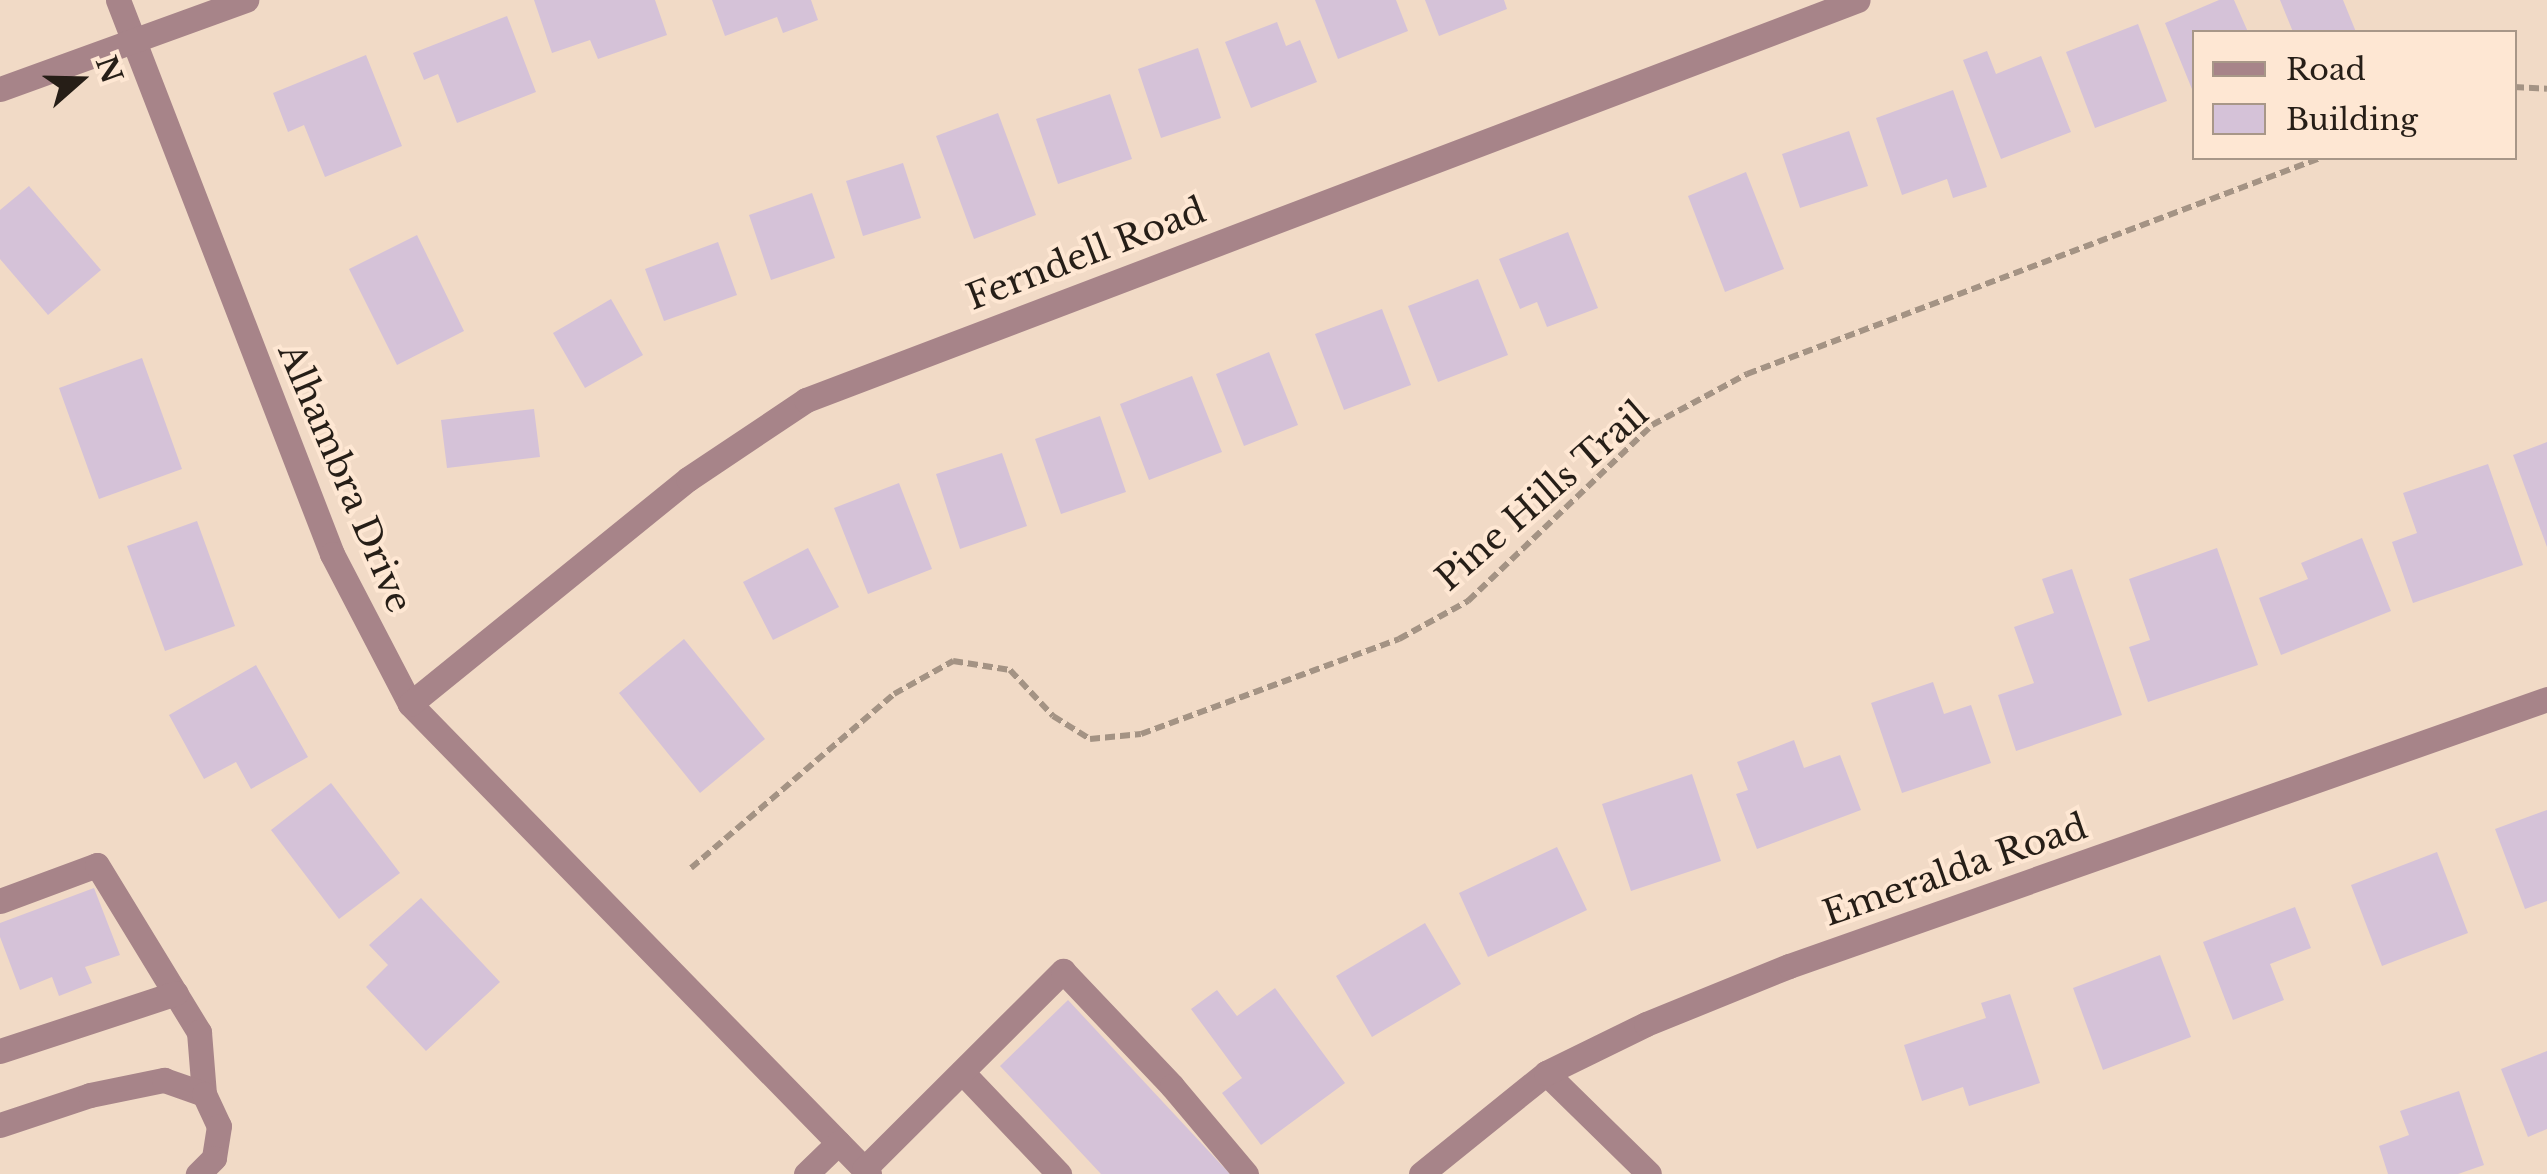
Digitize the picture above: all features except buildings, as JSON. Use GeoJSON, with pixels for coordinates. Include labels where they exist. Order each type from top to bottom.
{"type":"FeatureCollection","features":[{"type":"Feature","properties":{"kind":"street","name":"Alhambra Drive"},"geometry":{"type":"LineString","coordinates":[[118,0],[332,554],[410,704],[866,1172]]}},
{"type":"Feature","properties":{"kind":"street"},"geometry":{"type":"LineString","coordinates":[[0,89],[246,0]]}},
{"type":"Feature","properties":{"kind":"street","name":"Ferndell Road"},"geometry":{"type":"LineString","coordinates":[[410,704],[688,479],[806,400],[1858,0]]}},
{"type":"Feature","properties":{"kind":"street","name":"Emeralda Road"},"geometry":{"type":"LineString","coordinates":[[1422,1174],[1546,1074],[1646,1024],[1789,966],[2547,699]]}},
{"type":"Feature","properties":{"kind":"street"},"geometry":{"type":"LineString","coordinates":[[0,901],[97,865],[200,1032],[204,1094],[219,1126],[214,1158],[198,1174]]}},
{"type":"Feature","properties":{"kind":"street"},"geometry":{"type":"LineString","coordinates":[[866,1172],[1063,971],[1172,1086],[1246,1174]]}},
{"type":"Feature","properties":{"kind":"street"},"geometry":{"type":"LineString","coordinates":[[0,1051],[176,993]]}},
{"type":"Feature","properties":{"kind":"street"},"geometry":{"type":"LineString","coordinates":[[962,1072],[1059,1174]]}},
{"type":"Feature","properties":{"kind":"street"},"geometry":{"type":"LineString","coordinates":[[1546,1074],[1649,1174]]}},
{"type":"Feature","properties":{"kind":"street"},"geometry":{"type":"LineString","coordinates":[[0,1124],[90,1095],[164,1080],[204,1094]]}},
{"type":"Feature","properties":{"kind":"street"},"geometry":{"type":"LineString","coordinates":[[806,1174],[838,1143]]}},
{"type":"Feature","properties":{"kind":"path"},"geometry":{"type":"LineString","coordinates":[[2517,87],[2547,89]]}},
{"type":"Feature","properties":{"kind":"path","name":"Pine Hills Trail"},"geometry":{"type":"LineString","coordinates":[[691,868],[894,694],[953,661],[1010,670],[1053,716],[1090,739],[1142,734],[1399,639],[1468,601],[1652,425],[1747,374],[2315,160]]}}]}
